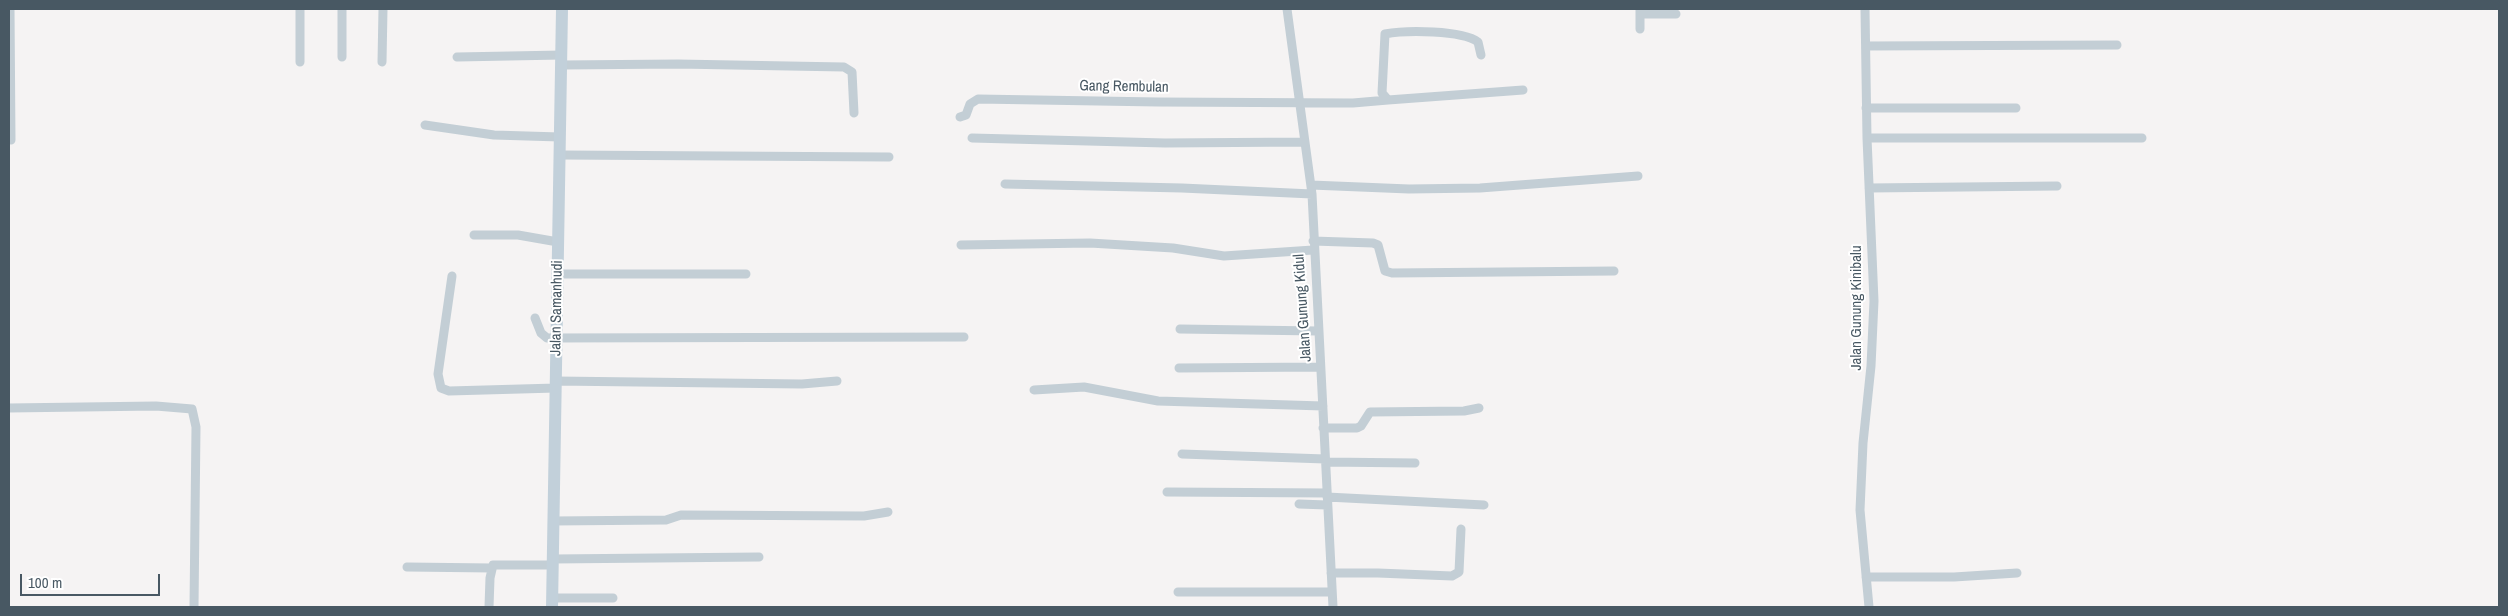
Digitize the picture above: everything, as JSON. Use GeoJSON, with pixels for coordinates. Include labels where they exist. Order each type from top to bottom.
{"type":"FeatureCollection","features":[{"type":"Feature","properties":{"kind":"street"},"geometry":{"type":"LineString","coordinates":[[10,9],[11,140]]}},
{"type":"Feature","properties":{"kind":"street"},"geometry":{"type":"LineString","coordinates":[[300,9],[300,62]]}},
{"type":"Feature","properties":{"kind":"street"},"geometry":{"type":"LineString","coordinates":[[342,9],[342,58]]}},
{"type":"Feature","properties":{"kind":"street"},"geometry":{"type":"LineString","coordinates":[[382,62],[383,9]]}},
{"type":"Feature","properties":{"kind":"street","name":"Jalan Samanhudi"},"geometry":{"type":"LineString","coordinates":[[552,602],[562,9]]}},
{"type":"Feature","properties":{"kind":"street","name":"Jalan Gunung Kidul"},"geometry":{"type":"LineString","coordinates":[[1287,9],[1311,190],[1333,607]]}},
{"type":"Feature","properties":{"kind":"street","name":"Jalan Gunung Kinibalu"},"geometry":{"type":"LineString","coordinates":[[1865,9],[1866,108],[1874,301],[1860,510],[1869,607]]}},
{"type":"Feature","properties":{"kind":"street"},"geometry":{"type":"LineString","coordinates":[[1640,29],[1640,11],[1676,14]]}},
{"type":"Feature","properties":{"kind":"street"},"geometry":{"type":"LineString","coordinates":[[1388,100],[1382,92],[1385,34],[1442,33],[1472,37],[1478,42],[1481,55]]}},
{"type":"Feature","properties":{"kind":"street"},"geometry":{"type":"LineString","coordinates":[[1866,46],[2117,45]]}},
{"type":"Feature","properties":{"kind":"street"},"geometry":{"type":"LineString","coordinates":[[458,58],[844,67],[852,72],[854,114]]}},
{"type":"Feature","properties":{"kind":"street","name":"Gang Rembulan"},"geometry":{"type":"LineString","coordinates":[[960,117],[966,115],[970,104],[978,99],[1353,103],[1523,90]]}},
{"type":"Feature","properties":{"kind":"street"},"geometry":{"type":"LineString","coordinates":[[1866,108],[2016,108]]}},
{"type":"Feature","properties":{"kind":"street"},"geometry":{"type":"LineString","coordinates":[[425,126],[494,135],[560,137]]}},
{"type":"Feature","properties":{"kind":"street"},"geometry":{"type":"LineString","coordinates":[[972,138],[1165,143],[1304,142]]}},
{"type":"Feature","properties":{"kind":"street"},"geometry":{"type":"LineString","coordinates":[[1867,138],[2142,138]]}},
{"type":"Feature","properties":{"kind":"street"},"geometry":{"type":"LineString","coordinates":[[560,155],[889,157]]}},
{"type":"Feature","properties":{"kind":"street"},"geometry":{"type":"LineString","coordinates":[[1005,184],[1311,190],[1409,189],[1480,188],[1638,176]]}},
{"type":"Feature","properties":{"kind":"street"},"geometry":{"type":"LineString","coordinates":[[1869,188],[2057,186]]}},
{"type":"Feature","properties":{"kind":"street"},"geometry":{"type":"LineString","coordinates":[[474,235],[518,235],[558,242]]}},
{"type":"Feature","properties":{"kind":"street"},"geometry":{"type":"LineString","coordinates":[[961,245],[1090,243],[1173,248],[1224,256],[1313,246],[1373,242],[1378,245],[1385,270],[1392,273],[1614,271]]}},
{"type":"Feature","properties":{"kind":"street"},"geometry":{"type":"LineString","coordinates":[[558,274],[746,274]]}},
{"type":"Feature","properties":{"kind":"street"},"geometry":{"type":"LineString","coordinates":[[452,276],[438,374],[441,388],[448,391],[556,385],[802,384],[837,381]]}},
{"type":"Feature","properties":{"kind":"street"},"geometry":{"type":"LineString","coordinates":[[535,318],[544,337],[556,338],[964,337]]}},
{"type":"Feature","properties":{"kind":"street"},"geometry":{"type":"LineString","coordinates":[[1180,329],[1318,330]]}},
{"type":"Feature","properties":{"kind":"street"},"geometry":{"type":"LineString","coordinates":[[1179,368],[1320,367]]}},
{"type":"Feature","properties":{"kind":"street"},"geometry":{"type":"LineString","coordinates":[[1034,390],[1084,387],[1158,401],[1323,406]]}},
{"type":"Feature","properties":{"kind":"street"},"geometry":{"type":"LineString","coordinates":[[9,408],[156,406],[192,409],[196,427],[194,607]]}},
{"type":"Feature","properties":{"kind":"street"},"geometry":{"type":"LineString","coordinates":[[1323,428],[1357,428],[1361,426],[1370,412],[1464,411],[1479,408]]}},
{"type":"Feature","properties":{"kind":"street"},"geometry":{"type":"LineString","coordinates":[[1182,454],[1415,463]]}},
{"type":"Feature","properties":{"kind":"street"},"geometry":{"type":"LineString","coordinates":[[1167,492],[1484,505]]}},
{"type":"Feature","properties":{"kind":"street"},"geometry":{"type":"LineString","coordinates":[[1299,504],[1327,499]]}},
{"type":"Feature","properties":{"kind":"street"},"geometry":{"type":"LineString","coordinates":[[553,521],[666,520],[680,515],[854,516],[888,512]]}},
{"type":"Feature","properties":{"kind":"street"},"geometry":{"type":"LineString","coordinates":[[1331,573],[1452,576],[1459,572],[1461,529]]}},
{"type":"Feature","properties":{"kind":"street"},"geometry":{"type":"LineString","coordinates":[[408,567],[492,568],[496,565],[553,562],[759,556]]}},
{"type":"Feature","properties":{"kind":"street"},"geometry":{"type":"LineString","coordinates":[[489,607],[492,568]]}},
{"type":"Feature","properties":{"kind":"street"},"geometry":{"type":"LineString","coordinates":[[1866,577],[1954,577],[2017,573]]}},
{"type":"Feature","properties":{"kind":"street"},"geometry":{"type":"LineString","coordinates":[[1178,592],[1332,592]]}},
{"type":"Feature","properties":{"kind":"street"},"geometry":{"type":"LineString","coordinates":[[552,602],[614,598]]}}]}
